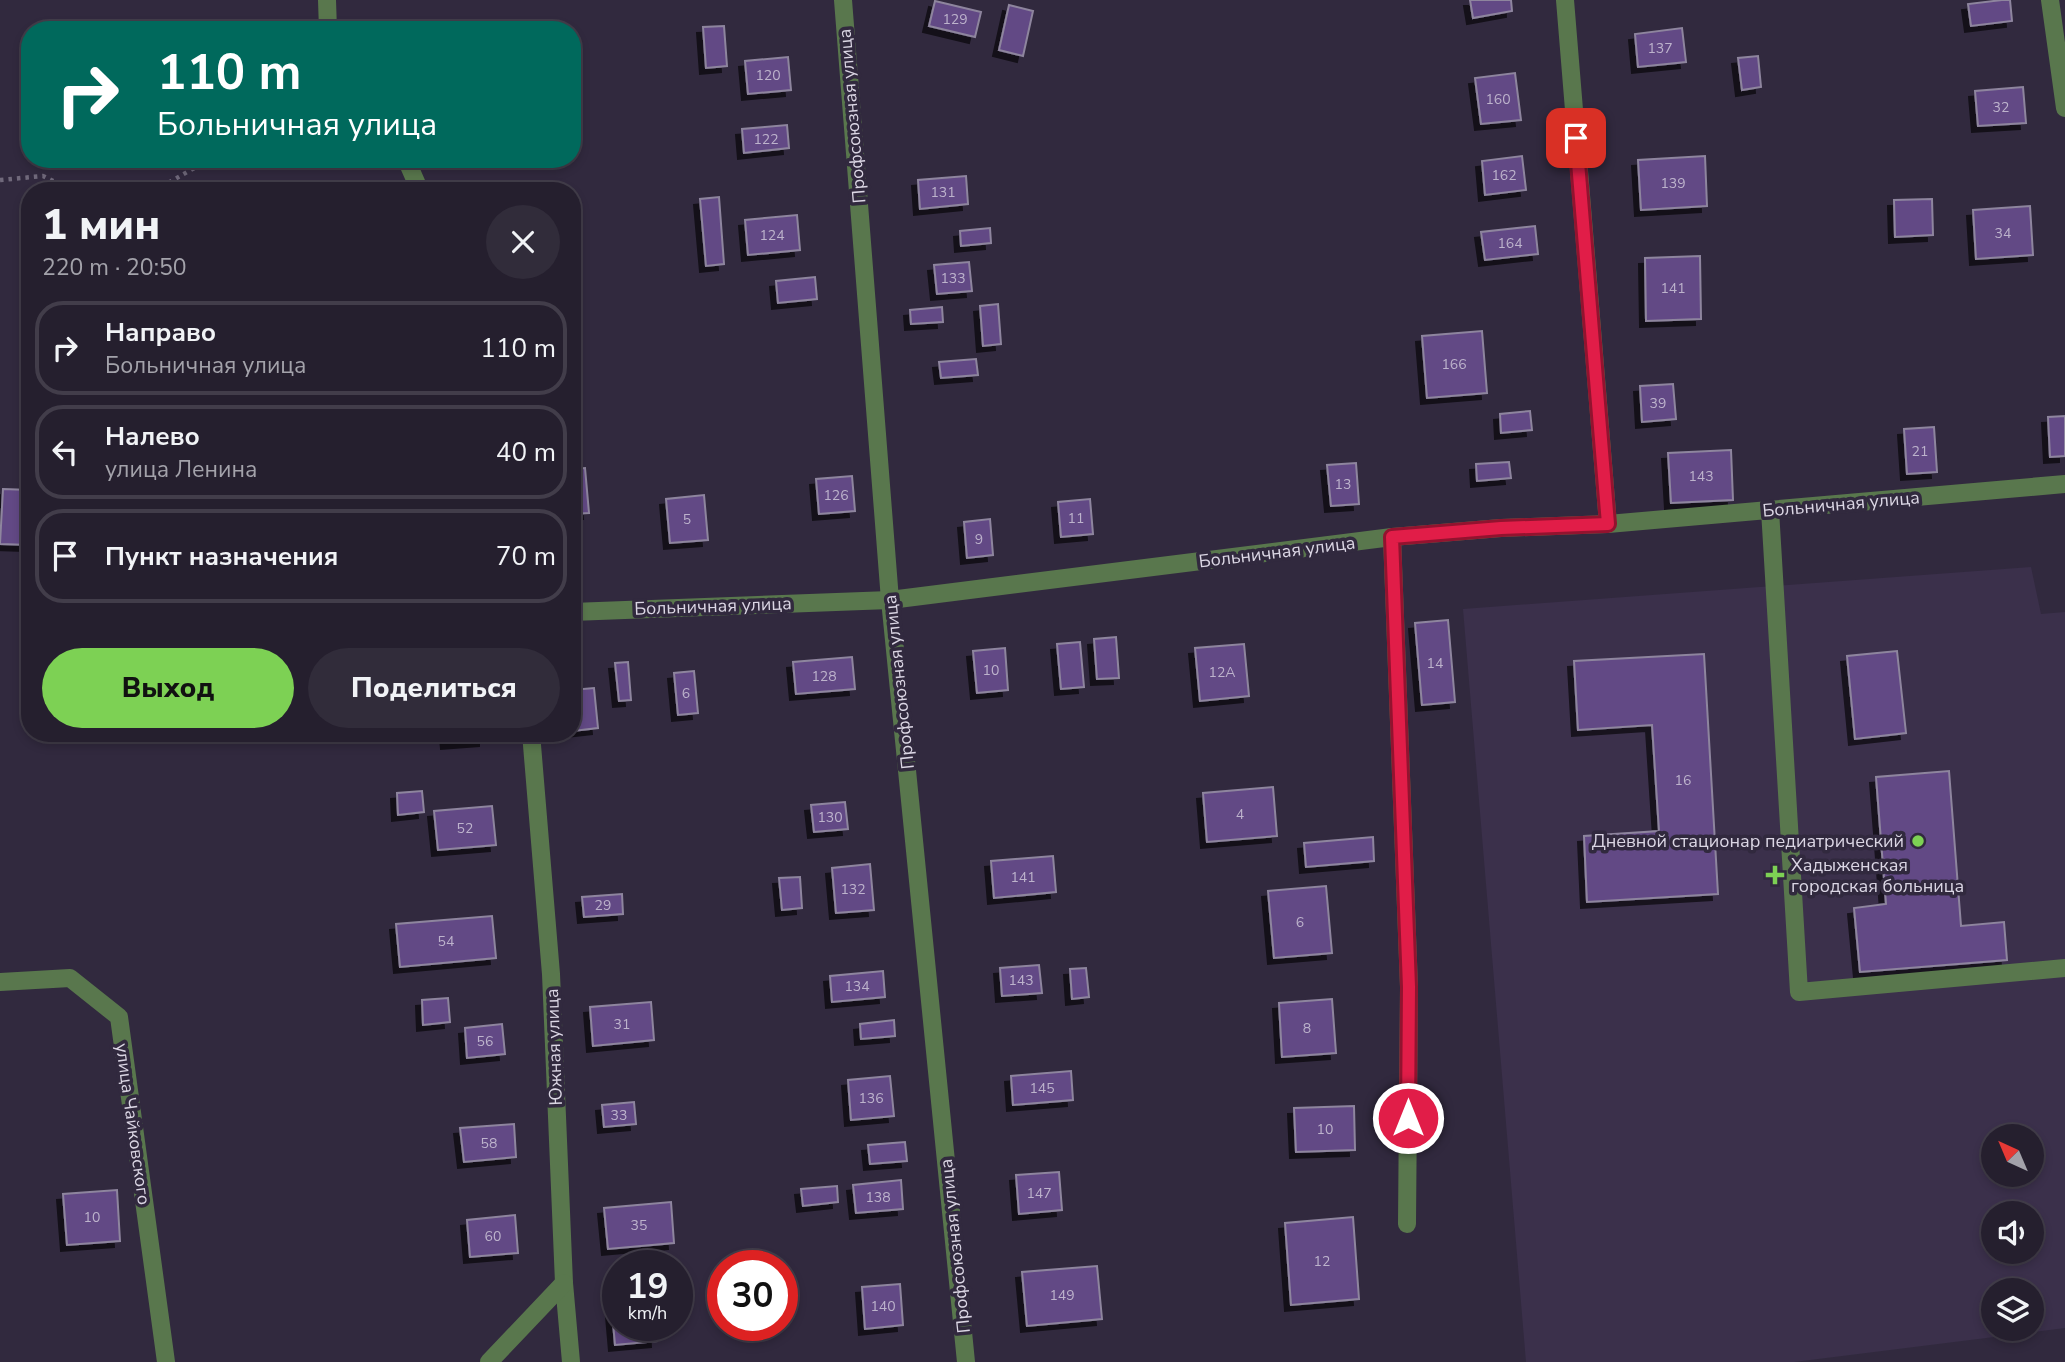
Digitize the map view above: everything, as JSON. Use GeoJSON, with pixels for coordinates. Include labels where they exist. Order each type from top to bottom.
{"type":"FeatureCollection","features":[{"type":"Feature","properties":{"kind":"street"},"geometry":{"type":"LineString","coordinates":[[327,0],[328,21]]}},
{"type":"Feature","properties":{"kind":"street","name":"Профсоюзная улица"},"geometry":{"type":"LineString","coordinates":[[843,0],[890,600],[966,1362]]}},
{"type":"Feature","properties":{"kind":"street"},"geometry":{"type":"LineString","coordinates":[[1565,0],[1608,524]]}},
{"type":"Feature","properties":{"kind":"street"},"geometry":{"type":"LineString","coordinates":[[2050,0],[2065,108]]}},
{"type":"Feature","properties":{"kind":"street","name":"Больничная улица"},"geometry":{"type":"LineString","coordinates":[[581,612],[890,600],[1392,537],[1501,528],[1608,524],[2065,484]]}},
{"type":"Feature","properties":{"kind":"street"},"geometry":{"type":"LineString","coordinates":[[1770,510],[1799,992],[2065,968]]}},
{"type":"Feature","properties":{"kind":"street"},"geometry":{"type":"LineString","coordinates":[[1392,537],[1409,987],[1407,1224]]}},
{"type":"Feature","properties":{"kind":"street","name":"Южная улица"},"geometry":{"type":"LineString","coordinates":[[532,742],[551,974],[564,1283],[571,1362]]}},
{"type":"Feature","properties":{"kind":"street","name":"улица Чайковского"},"geometry":{"type":"LineString","coordinates":[[0,982],[70,978],[119,1017],[166,1362]]}},
{"type":"Feature","properties":{"kind":"street"},"geometry":{"type":"LineString","coordinates":[[489,1362],[564,1283]]}},
{"type":"Feature","properties":{"kind":"path"},"geometry":{"type":"LineString","coordinates":[[170,182],[194,168]]}},
{"type":"Feature","properties":{"kind":"path"},"geometry":{"type":"LineString","coordinates":[[0,180],[43,176],[55,182]]}},
{"type":"Feature","properties":{"kind":"shaded area","name":"Хадыженская городская больница"},"geometry":{"type":"Polygon","coordinates":[[[2031,567],[2041,614],[2065,612],[2065,1328],[2044,1331],[2044,1278],[1981,1278],[1981,1339],[1794,1362],[1526,1362],[1463,609],[2031,567]]]}},
{"type":"Feature","properties":{"kind":"building"},"geometry":{"type":"Polygon","coordinates":[[[1470,0],[1511,0],[1512,11],[1473,18],[1470,0]]]}},
{"type":"Feature","properties":{"kind":"building"},"geometry":{"type":"Polygon","coordinates":[[[2010,0],[2012,21],[1971,26],[1968,4],[2010,0]]]}},
{"type":"Feature","properties":{"kind":"building"},"geometry":{"type":"Polygon","coordinates":[[[935,1],[981,12],[975,37],[929,26],[935,1]]]}},
{"type":"Feature","properties":{"kind":"building"},"geometry":{"type":"Polygon","coordinates":[[[1009,5],[1033,11],[1023,56],[999,50],[1009,5]]]}},
{"type":"Feature","properties":{"kind":"building"},"geometry":{"type":"Polygon","coordinates":[[[724,26],[727,66],[706,68],[703,27],[724,26]]]}},
{"type":"Feature","properties":{"kind":"building"},"geometry":{"type":"Polygon","coordinates":[[[1682,28],[1686,62],[1638,67],[1635,34],[1682,28]]]}},
{"type":"Feature","properties":{"kind":"building"},"geometry":{"type":"Polygon","coordinates":[[[1758,56],[1761,87],[1742,90],[1738,58],[1758,56]]]}},
{"type":"Feature","properties":{"kind":"building"},"geometry":{"type":"Polygon","coordinates":[[[788,57],[791,90],[748,94],[745,61],[788,57]]]}},
{"type":"Feature","properties":{"kind":"building"},"geometry":{"type":"Polygon","coordinates":[[[1515,73],[1521,120],[1481,124],[1475,78],[1515,73]]]}},
{"type":"Feature","properties":{"kind":"building"},"geometry":{"type":"Polygon","coordinates":[[[2023,87],[2026,123],[1978,126],[1975,91],[2023,87]]]}},
{"type":"Feature","properties":{"kind":"building"},"geometry":{"type":"Polygon","coordinates":[[[787,125],[789,148],[744,153],[742,129],[787,125]]]}},
{"type":"Feature","properties":{"kind":"building"},"geometry":{"type":"Polygon","coordinates":[[[1522,156],[1526,190],[1485,195],[1482,161],[1522,156]]]}},
{"type":"Feature","properties":{"kind":"building"},"geometry":{"type":"Polygon","coordinates":[[[1705,156],[1707,206],[1641,210],[1638,160],[1705,156]]]}},
{"type":"Feature","properties":{"kind":"building"},"geometry":{"type":"Polygon","coordinates":[[[966,176],[968,204],[920,209],[918,180],[966,176]]]}},
{"type":"Feature","properties":{"kind":"building"},"geometry":{"type":"Polygon","coordinates":[[[719,197],[724,264],[706,266],[700,199],[719,197]]]}},
{"type":"Feature","properties":{"kind":"building"},"geometry":{"type":"Polygon","coordinates":[[[1932,199],[1933,235],[1895,237],[1894,200],[1932,199]]]}},
{"type":"Feature","properties":{"kind":"building"},"geometry":{"type":"Polygon","coordinates":[[[2030,206],[2033,255],[1976,259],[1973,210],[2030,206]]]}},
{"type":"Feature","properties":{"kind":"building"},"geometry":{"type":"Polygon","coordinates":[[[797,215],[800,250],[748,255],[745,220],[797,215]]]}},
{"type":"Feature","properties":{"kind":"building"},"geometry":{"type":"Polygon","coordinates":[[[1535,226],[1538,254],[1485,260],[1481,232],[1535,226]]]}},
{"type":"Feature","properties":{"kind":"building"},"geometry":{"type":"Polygon","coordinates":[[[990,228],[991,243],[961,246],[960,231],[990,228]]]}},
{"type":"Feature","properties":{"kind":"building"},"geometry":{"type":"Polygon","coordinates":[[[1700,256],[1701,319],[1646,321],[1645,258],[1700,256]]]}},
{"type":"Feature","properties":{"kind":"building"},"geometry":{"type":"Polygon","coordinates":[[[969,262],[972,291],[937,294],[934,265],[969,262]]]}},
{"type":"Feature","properties":{"kind":"building"},"geometry":{"type":"Polygon","coordinates":[[[815,277],[817,299],[778,303],[776,281],[815,277]]]}},
{"type":"Feature","properties":{"kind":"building"},"geometry":{"type":"Polygon","coordinates":[[[998,304],[1001,344],[983,346],[980,306],[998,304]]]}},
{"type":"Feature","properties":{"kind":"building"},"geometry":{"type":"Polygon","coordinates":[[[942,307],[943,322],[911,324],[910,310],[942,307]]]}},
{"type":"Feature","properties":{"kind":"building"},"geometry":{"type":"Polygon","coordinates":[[[1482,331],[1487,393],[1427,398],[1422,336],[1482,331]]]}},
{"type":"Feature","properties":{"kind":"building"},"geometry":{"type":"Polygon","coordinates":[[[976,359],[978,375],[941,378],[939,362],[976,359]]]}},
{"type":"Feature","properties":{"kind":"building"},"geometry":{"type":"Polygon","coordinates":[[[1673,384],[1676,419],[1642,422],[1640,386],[1673,384]]]}},
{"type":"Feature","properties":{"kind":"building"},"geometry":{"type":"Polygon","coordinates":[[[1530,411],[1532,430],[1501,433],[1500,414],[1530,411]]]}},
{"type":"Feature","properties":{"kind":"building"},"geometry":{"type":"Polygon","coordinates":[[[2065,416],[2065,456],[2050,457],[2048,417],[2065,416]]]}},
{"type":"Feature","properties":{"kind":"building"},"geometry":{"type":"Polygon","coordinates":[[[1934,427],[1937,472],[1907,474],[1904,429],[1934,427]]]}},
{"type":"Feature","properties":{"kind":"building"},"geometry":{"type":"Polygon","coordinates":[[[1731,450],[1733,500],[1671,503],[1668,453],[1731,450]]]}},
{"type":"Feature","properties":{"kind":"building"},"geometry":{"type":"Polygon","coordinates":[[[1509,462],[1511,478],[1477,481],[1476,464],[1509,462]]]}},
{"type":"Feature","properties":{"kind":"building"},"geometry":{"type":"Polygon","coordinates":[[[1356,463],[1359,504],[1331,506],[1327,465],[1356,463]]]}},
{"type":"Feature","properties":{"kind":"building"},"geometry":{"type":"Polygon","coordinates":[[[581,468],[585,468],[589,513],[581,513],[581,468]]]}},
{"type":"Feature","properties":{"kind":"building"},"geometry":{"type":"Polygon","coordinates":[[[852,476],[855,511],[819,514],[816,479],[852,476]]]}},
{"type":"Feature","properties":{"kind":"building"},"geometry":{"type":"Polygon","coordinates":[[[3,489],[21,490],[21,545],[0,544],[3,489]]]}},
{"type":"Feature","properties":{"kind":"building"},"geometry":{"type":"Polygon","coordinates":[[[704,495],[708,540],[670,543],[666,499],[704,495]]]}},
{"type":"Feature","properties":{"kind":"building"},"geometry":{"type":"Polygon","coordinates":[[[1090,499],[1093,534],[1061,537],[1058,502],[1090,499]]]}},
{"type":"Feature","properties":{"kind":"building"},"geometry":{"type":"Polygon","coordinates":[[[990,519],[993,555],[967,558],[964,522],[990,519]]]}},
{"type":"Feature","properties":{"kind":"building"},"geometry":{"type":"Polygon","coordinates":[[[1448,620],[1455,702],[1422,705],[1415,623],[1448,620]]]}},
{"type":"Feature","properties":{"kind":"building"},"geometry":{"type":"Polygon","coordinates":[[[1116,637],[1119,678],[1097,679],[1094,639],[1116,637]]]}},
{"type":"Feature","properties":{"kind":"building"},"geometry":{"type":"Polygon","coordinates":[[[1080,642],[1084,687],[1061,689],[1057,644],[1080,642]]]}},
{"type":"Feature","properties":{"kind":"building"},"geometry":{"type":"Polygon","coordinates":[[[1244,644],[1249,696],[1200,701],[1195,648],[1244,644]]]}},
{"type":"Feature","properties":{"kind":"building"},"geometry":{"type":"Polygon","coordinates":[[[1005,648],[1008,690],[977,693],[973,651],[1005,648]]]}},
{"type":"Feature","properties":{"kind":"building"},"geometry":{"type":"Polygon","coordinates":[[[1897,651],[1906,733],[1855,739],[1847,656],[1897,651]]]}},
{"type":"Feature","properties":{"kind":"building"},"geometry":{"type":"Polygon","coordinates":[[[1704,654],[1718,894],[1587,902],[1584,836],[1659,831],[1652,725],[1578,730],[1574,661],[1704,654]]]}},
{"type":"Feature","properties":{"kind":"building"},"geometry":{"type":"Polygon","coordinates":[[[852,657],[855,689],[796,694],[793,662],[852,657]]]}},
{"type":"Feature","properties":{"kind":"building"},"geometry":{"type":"Polygon","coordinates":[[[628,662],[631,700],[619,701],[615,663],[628,662]]]}},
{"type":"Feature","properties":{"kind":"building"},"geometry":{"type":"Polygon","coordinates":[[[694,671],[698,713],[678,715],[674,673],[694,671]]]}},
{"type":"Feature","properties":{"kind":"building"},"geometry":{"type":"Polygon","coordinates":[[[594,688],[598,728],[581,730],[581,689],[594,688]]]}},
{"type":"Feature","properties":{"kind":"building","name":"Дневной стационар педиатрический"},"geometry":{"type":"Polygon","coordinates":[[[1949,771],[1961,926],[2004,922],[2007,960],[1860,972],[1854,908],[1886,904],[1876,777],[1949,771]]]}},
{"type":"Feature","properties":{"kind":"building"},"geometry":{"type":"Polygon","coordinates":[[[1273,787],[1277,836],[1207,842],[1203,793],[1273,787]]]}},
{"type":"Feature","properties":{"kind":"building"},"geometry":{"type":"Polygon","coordinates":[[[422,791],[424,812],[398,815],[397,793],[422,791]]]}},
{"type":"Feature","properties":{"kind":"building"},"geometry":{"type":"Polygon","coordinates":[[[845,802],[848,829],[814,832],[811,805],[845,802]]]}},
{"type":"Feature","properties":{"kind":"building"},"geometry":{"type":"Polygon","coordinates":[[[492,806],[496,845],[438,850],[434,811],[492,806]]]}},
{"type":"Feature","properties":{"kind":"building"},"geometry":{"type":"Polygon","coordinates":[[[1373,837],[1374,861],[1306,867],[1304,843],[1373,837]]]}},
{"type":"Feature","properties":{"kind":"building"},"geometry":{"type":"Polygon","coordinates":[[[1053,856],[1056,892],[994,898],[991,861],[1053,856]]]}},
{"type":"Feature","properties":{"kind":"building"},"geometry":{"type":"Polygon","coordinates":[[[870,864],[874,910],[836,913],[832,868],[870,864]]]}},
{"type":"Feature","properties":{"kind":"building"},"geometry":{"type":"Polygon","coordinates":[[[800,877],[802,908],[782,910],[779,878],[800,877]]]}},
{"type":"Feature","properties":{"kind":"building"},"geometry":{"type":"Polygon","coordinates":[[[1326,886],[1332,953],[1274,958],[1268,891],[1326,886]]]}},
{"type":"Feature","properties":{"kind":"building"},"geometry":{"type":"Polygon","coordinates":[[[622,894],[623,914],[584,917],[582,897],[622,894]]]}},
{"type":"Feature","properties":{"kind":"building"},"geometry":{"type":"Polygon","coordinates":[[[492,916],[496,958],[400,967],[396,924],[492,916]]]}},
{"type":"Feature","properties":{"kind":"building"},"geometry":{"type":"Polygon","coordinates":[[[1039,965],[1042,993],[1002,996],[1000,968],[1039,965]]]}},
{"type":"Feature","properties":{"kind":"building"},"geometry":{"type":"Polygon","coordinates":[[[1086,968],[1089,997],[1072,999],[1070,969],[1086,968]]]}},
{"type":"Feature","properties":{"kind":"building"},"geometry":{"type":"Polygon","coordinates":[[[883,971],[885,997],[832,1002],[830,976],[883,971]]]}},
{"type":"Feature","properties":{"kind":"building"},"geometry":{"type":"Polygon","coordinates":[[[448,998],[450,1022],[423,1025],[422,1000],[448,998]]]}},
{"type":"Feature","properties":{"kind":"building"},"geometry":{"type":"Polygon","coordinates":[[[1332,999],[1336,1053],[1282,1057],[1279,1003],[1332,999]]]}},
{"type":"Feature","properties":{"kind":"building"},"geometry":{"type":"Polygon","coordinates":[[[651,1002],[654,1040],[593,1046],[590,1007],[651,1002]]]}},
{"type":"Feature","properties":{"kind":"building"},"geometry":{"type":"Polygon","coordinates":[[[894,1020],[895,1036],[861,1039],[860,1024],[894,1020]]]}},
{"type":"Feature","properties":{"kind":"building"},"geometry":{"type":"Polygon","coordinates":[[[502,1024],[505,1054],[467,1058],[465,1028],[502,1024]]]}},
{"type":"Feature","properties":{"kind":"building"},"geometry":{"type":"Polygon","coordinates":[[[1071,1071],[1073,1100],[1013,1105],[1011,1076],[1071,1071]]]}},
{"type":"Feature","properties":{"kind":"building"},"geometry":{"type":"Polygon","coordinates":[[[890,1076],[894,1116],[851,1120],[848,1080],[890,1076]]]}},
{"type":"Feature","properties":{"kind":"building"},"geometry":{"type":"Polygon","coordinates":[[[634,1102],[636,1124],[604,1127],[602,1105],[634,1102]]]}},
{"type":"Feature","properties":{"kind":"building"},"geometry":{"type":"Polygon","coordinates":[[[1354,1106],[1355,1150],[1296,1152],[1294,1108],[1354,1106]]]}},
{"type":"Feature","properties":{"kind":"building"},"geometry":{"type":"Polygon","coordinates":[[[514,1124],[516,1157],[464,1162],[460,1128],[514,1124]]]}},
{"type":"Feature","properties":{"kind":"building"},"geometry":{"type":"Polygon","coordinates":[[[905,1142],[907,1161],[870,1164],[868,1145],[905,1142]]]}},
{"type":"Feature","properties":{"kind":"building"},"geometry":{"type":"Polygon","coordinates":[[[1059,1172],[1062,1210],[1019,1214],[1016,1175],[1059,1172]]]}},
{"type":"Feature","properties":{"kind":"building"},"geometry":{"type":"Polygon","coordinates":[[[901,1180],[903,1209],[856,1213],[853,1185],[901,1180]]]}},
{"type":"Feature","properties":{"kind":"building"},"geometry":{"type":"Polygon","coordinates":[[[837,1186],[838,1202],[803,1206],[801,1189],[837,1186]]]}},
{"type":"Feature","properties":{"kind":"building"},"geometry":{"type":"Polygon","coordinates":[[[117,1190],[120,1241],[67,1245],[63,1194],[117,1190]]]}},
{"type":"Feature","properties":{"kind":"building"},"geometry":{"type":"Polygon","coordinates":[[[671,1202],[674,1243],[608,1249],[604,1208],[671,1202]]]}},
{"type":"Feature","properties":{"kind":"building"},"geometry":{"type":"Polygon","coordinates":[[[515,1215],[518,1253],[470,1257],[467,1220],[515,1215]]]}},
{"type":"Feature","properties":{"kind":"building"},"geometry":{"type":"Polygon","coordinates":[[[1353,1217],[1359,1299],[1291,1305],[1285,1223],[1353,1217]]]}},
{"type":"Feature","properties":{"kind":"building"},"geometry":{"type":"Polygon","coordinates":[[[1097,1266],[1102,1319],[1027,1326],[1022,1272],[1097,1266]]]}},
{"type":"Feature","properties":{"kind":"building"},"geometry":{"type":"Polygon","coordinates":[[[900,1284],[903,1325],[865,1329],[862,1287],[900,1284]]]}},
{"type":"Feature","properties":{"kind":"building"},"geometry":{"type":"Polygon","coordinates":[[[615,1341],[657,1341],[615,1345],[615,1341]]]}},
{"type":"Feature","properties":{"kind":"place","name":"Дневной стационар педиатрический"},"geometry":{"type":"Point","coordinates":[1918,841]}},
{"type":"Feature","properties":{"kind":"place","name":"Хадыженская городская больница"},"geometry":{"type":"Point","coordinates":[1775,875]}},
{"type":"Feature","properties":{"kind":"route"},"geometry":{"type":"LineString","coordinates":[[1408,1118],[1409,987],[1392,537],[1501,528],[1608,524],[1576,138]]}}]}
